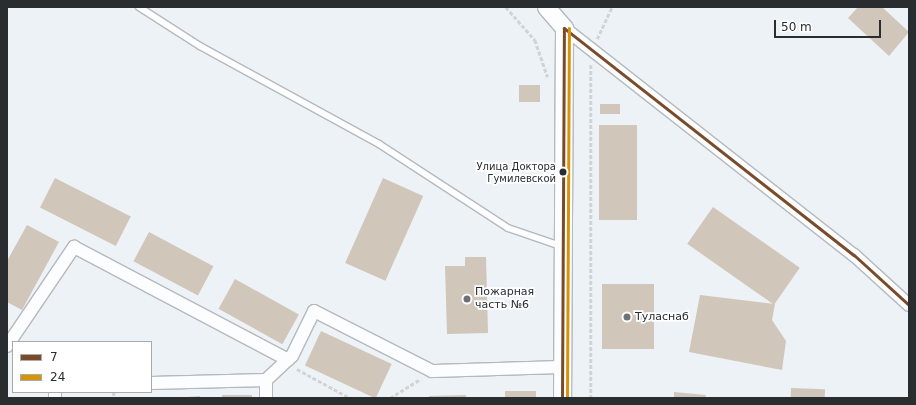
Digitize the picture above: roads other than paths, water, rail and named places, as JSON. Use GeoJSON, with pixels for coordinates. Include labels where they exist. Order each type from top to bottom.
{"type":"FeatureCollection","features":[{"type":"Feature","properties":{"kind":"main road"},"geometry":{"type":"LineString","coordinates":[[546,7],[564,28],[562,398]]}},
{"type":"Feature","properties":{"kind":"street"},"geometry":{"type":"LineString","coordinates":[[564,28],[591,52],[854,255],[909,305]]}},
{"type":"Feature","properties":{"kind":"street"},"geometry":{"type":"LineString","coordinates":[[7,346],[74,247],[287,361]]}},
{"type":"Feature","properties":{"kind":"street"},"geometry":{"type":"LineString","coordinates":[[152,382],[266,380],[287,361],[314,312],[432,371],[562,367]]}},
{"type":"Feature","properties":{"kind":"street"},"geometry":{"type":"LineString","coordinates":[[266,380],[266,398]]}},
{"type":"Feature","properties":{"kind":"lane"},"geometry":{"type":"LineString","coordinates":[[139,7],[200,46],[379,144],[508,228],[564,246]]}},
{"type":"Feature","properties":{"kind":"place","name":"Улица Доктора Гумилевской"},"geometry":{"type":"Point","coordinates":[563,172]}},
{"type":"Feature","properties":{"kind":"place","name":"Пожарная часть №6"},"geometry":{"type":"Point","coordinates":[467,299]}},
{"type":"Feature","properties":{"kind":"place","name":"Туласнаб"},"geometry":{"type":"Point","coordinates":[627,317]}}]}
